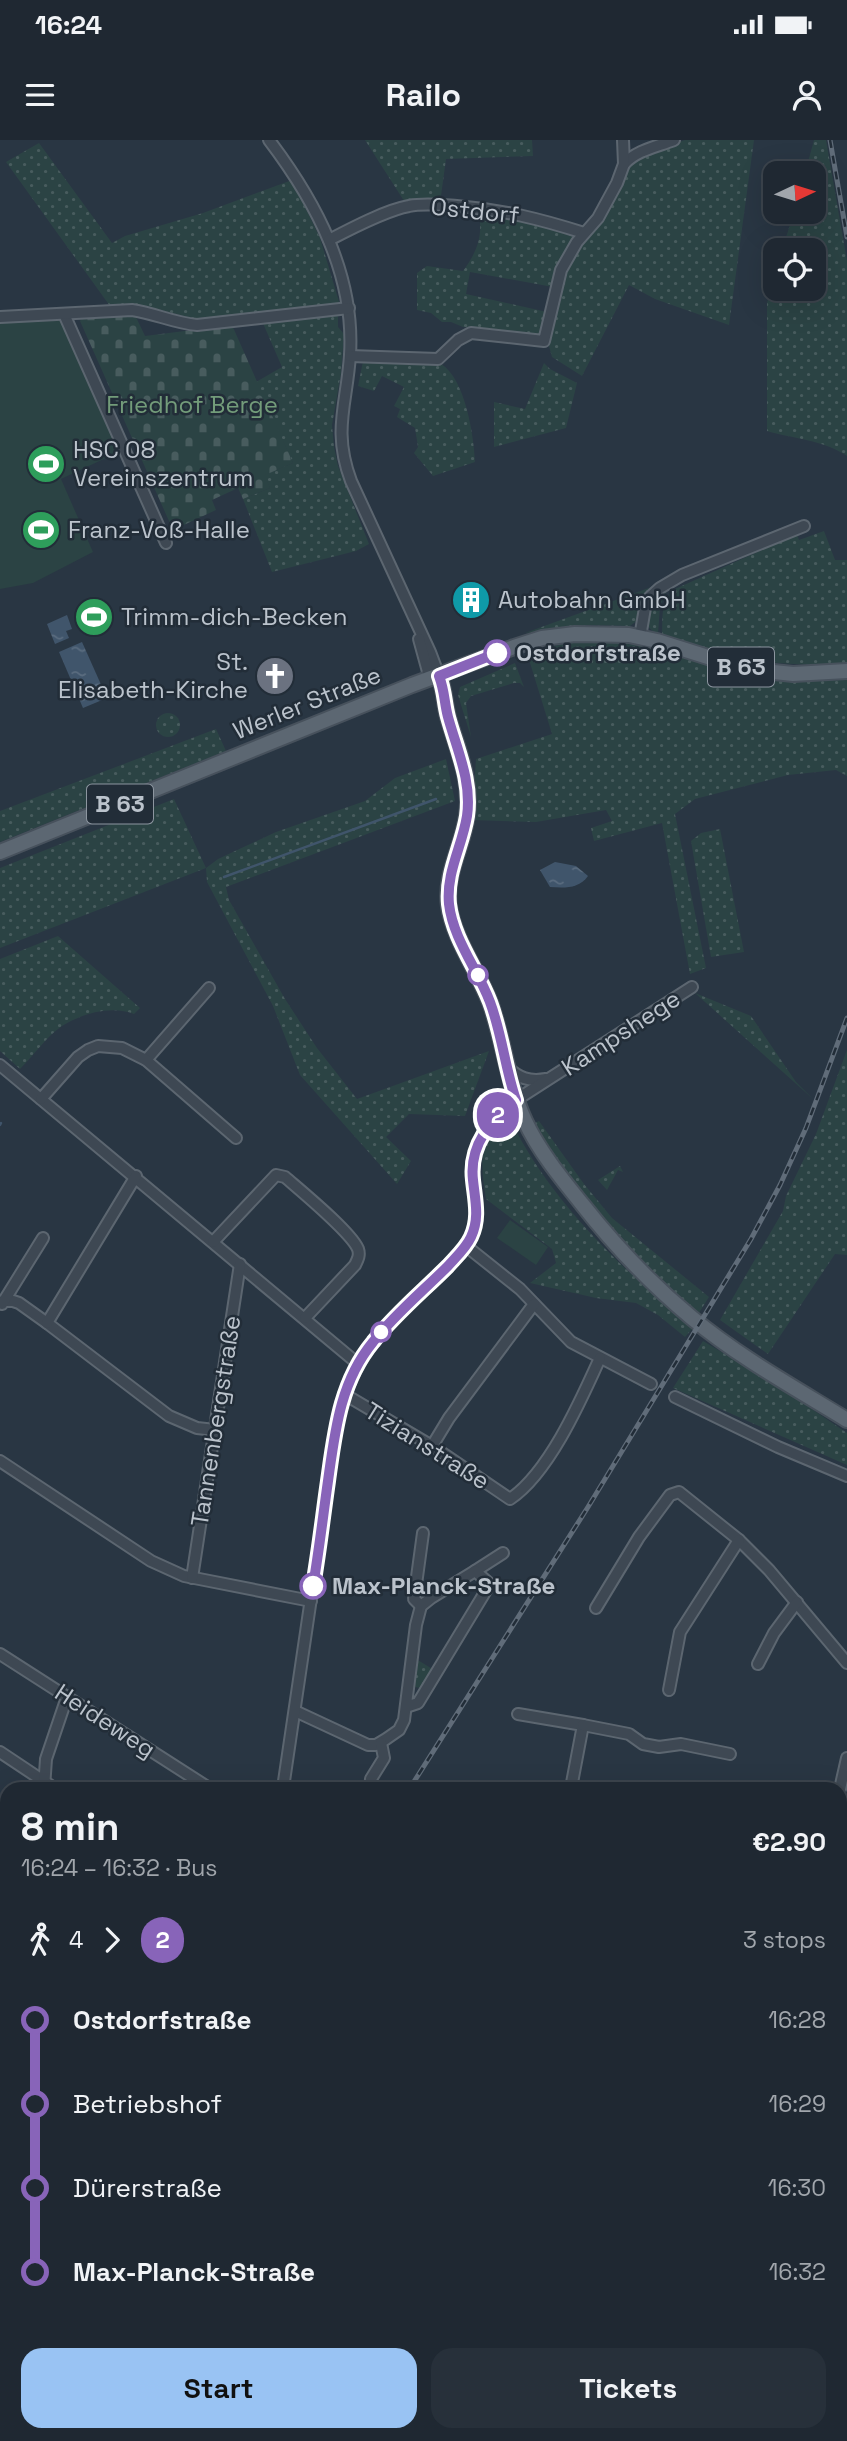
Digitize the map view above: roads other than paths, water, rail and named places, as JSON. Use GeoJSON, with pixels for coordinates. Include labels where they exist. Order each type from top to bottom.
{"type":"FeatureCollection","features":[{"type":"Feature","properties":{"kind":"main road","name":"Werler Straße"},"geometry":{"type":"LineString","coordinates":[[0,852],[435,677],[541,638],[603,633],[640,637],[746,669],[793,674],[847,671]]}},
{"type":"Feature","properties":{"kind":"main road"},"geometry":{"type":"LineString","coordinates":[[435,677],[446,697],[447,715],[465,771],[468,800],[465,826],[450,876],[449,908],[463,945],[490,1001],[506,1066],[526,1124],[547,1159],[597,1224],[638,1270],[711,1332],[847,1420]]}},
{"type":"Feature","properties":{"kind":"street"},"geometry":{"type":"LineString","coordinates":[[270,140],[297,177],[329,240],[344,284],[349,308],[350,356],[340,426],[343,454],[351,481],[430,652],[435,677]]}},
{"type":"Feature","properties":{"kind":"street"},"geometry":{"type":"LineString","coordinates":[[623,140],[624,164]]}},
{"type":"Feature","properties":{"kind":"street"},"geometry":{"type":"LineString","coordinates":[[350,356],[438,359],[458,340],[476,333],[544,341],[561,270],[567,256],[598,218],[624,164],[642,151],[674,140]]}},
{"type":"Feature","properties":{"kind":"street","name":"Ostdorf"},"geometry":{"type":"LineString","coordinates":[[329,240],[399,209],[425,205],[520,213],[584,233]]}},
{"type":"Feature","properties":{"kind":"street"},"geometry":{"type":"LineString","coordinates":[[0,317],[132,310],[150,312],[181,324],[197,325],[349,308]]}},
{"type":"Feature","properties":{"kind":"street"},"geometry":{"type":"LineString","coordinates":[[65,314],[166,543]]}},
{"type":"Feature","properties":{"kind":"street"},"geometry":{"type":"LineString","coordinates":[[640,637],[645,608],[650,597],[660,587],[682,575],[804,526]]}},
{"type":"Feature","properties":{"kind":"street","name":"Kampshege"},"geometry":{"type":"LineString","coordinates":[[466,1246],[476,1225],[477,1210],[472,1178],[475,1151],[479,1139],[492,1121],[516,1100],[692,987]]}},
{"type":"Feature","properties":{"kind":"street"},"geometry":{"type":"LineString","coordinates":[[146,1060],[209,988]]}},
{"type":"Feature","properties":{"kind":"street"},"geometry":{"type":"LineString","coordinates":[[41,1099],[78,1057],[98,1046],[122,1048],[146,1060],[236,1138]]}},
{"type":"Feature","properties":{"kind":"street"},"geometry":{"type":"LineString","coordinates":[[0,1065],[357,1363]]}},
{"type":"Feature","properties":{"kind":"street","name":"Kampshege"},"geometry":{"type":"LineString","coordinates":[[506,1066],[522,1078],[549,1079]]}},
{"type":"Feature","properties":{"kind":"street"},"geometry":{"type":"LineString","coordinates":[[213,1242],[276,1175],[285,1177],[330,1217],[357,1246],[359,1256],[355,1265],[304,1318]]}},
{"type":"Feature","properties":{"kind":"street"},"geometry":{"type":"LineString","coordinates":[[47,1323],[136,1176]]}},
{"type":"Feature","properties":{"kind":"street"},"geometry":{"type":"LineString","coordinates":[[2,1304],[43,1238]]}},
{"type":"Feature","properties":{"kind":"street"},"geometry":{"type":"LineString","coordinates":[[284,1782],[337,1422],[344,1394],[357,1363],[377,1338],[466,1246],[520,1289],[571,1342],[651,1384]]}},
{"type":"Feature","properties":{"kind":"street","name":"Tannenbergstraße"},"geometry":{"type":"LineString","coordinates":[[192,1578],[240,1264]]}},
{"type":"Feature","properties":{"kind":"street"},"geometry":{"type":"LineString","coordinates":[[2,1304],[13,1301],[19,1303],[169,1416],[197,1428],[215,1430]]}},
{"type":"Feature","properties":{"kind":"street"},"geometry":{"type":"LineString","coordinates":[[432,1446],[449,1418],[534,1304]]}},
{"type":"Feature","properties":{"kind":"street","name":"Tizianstraße"},"geometry":{"type":"LineString","coordinates":[[344,1394],[432,1446],[510,1499],[519,1493],[538,1471],[579,1405],[600,1358]]}},
{"type":"Feature","properties":{"kind":"street"},"geometry":{"type":"LineString","coordinates":[[675,1397],[778,1447],[847,1476]]}},
{"type":"Feature","properties":{"kind":"street"},"geometry":{"type":"LineString","coordinates":[[0,1461],[151,1561],[192,1578],[311,1601]]}},
{"type":"Feature","properties":{"kind":"street"},"geometry":{"type":"LineString","coordinates":[[596,1608],[639,1537],[670,1495],[679,1492],[739,1540],[769,1570],[847,1663]]}},
{"type":"Feature","properties":{"kind":"street"},"geometry":{"type":"LineString","coordinates":[[421,1606],[414,1599],[423,1533]]}},
{"type":"Feature","properties":{"kind":"street"},"geometry":{"type":"LineString","coordinates":[[669,1690],[681,1632],[739,1540]]}},
{"type":"Feature","properties":{"kind":"street"},"geometry":{"type":"LineString","coordinates":[[295,1711],[362,1744],[381,1743],[403,1725],[416,1625],[421,1606],[503,1553]]}},
{"type":"Feature","properties":{"kind":"street"},"geometry":{"type":"LineString","coordinates":[[406,1707],[418,1703],[491,1584],[475,1571]]}},
{"type":"Feature","properties":{"kind":"street"},"geometry":{"type":"LineString","coordinates":[[758,1664],[775,1633],[797,1602]]}},
{"type":"Feature","properties":{"kind":"street","name":"Heideweg"},"geometry":{"type":"LineString","coordinates":[[0,1654],[200,1782]]}},
{"type":"Feature","properties":{"kind":"street"},"geometry":{"type":"LineString","coordinates":[[47,1782],[46,1759],[67,1697]]}},
{"type":"Feature","properties":{"kind":"street"},"geometry":{"type":"LineString","coordinates":[[518,1714],[629,1734],[643,1744],[659,1747],[681,1744],[730,1754]]}},
{"type":"Feature","properties":{"kind":"street"},"geometry":{"type":"LineString","coordinates":[[572,1782],[583,1725]]}},
{"type":"Feature","properties":{"kind":"street"},"geometry":{"type":"LineString","coordinates":[[371,1782],[384,1758],[381,1743]]}},
{"type":"Feature","properties":{"kind":"street"},"geometry":{"type":"LineString","coordinates":[[0,1752],[41,1782]]}},
{"type":"Feature","properties":{"kind":"street"},"geometry":{"type":"LineString","coordinates":[[842,1782],[847,1758]]}},
{"type":"Feature","properties":{"kind":"water","name":"Trimm-dich-Becken"},"geometry":{"type":"Polygon","coordinates":[[[103,599],[113,623],[85,635],[75,611],[103,599]]]}},
{"type":"Feature","properties":{"kind":"water"},"geometry":{"type":"Polygon","coordinates":[[[67,615],[72,629],[66,631],[69,638],[55,644],[47,624],[67,615]]]}},
{"type":"Feature","properties":{"kind":"water"},"geometry":{"type":"Polygon","coordinates":[[[82,642],[107,698],[83,708],[59,652],[82,642]]]}},
{"type":"Feature","properties":{"kind":"water"},"geometry":{"type":"Polygon","coordinates":[[[555,862],[576,866],[588,876],[576,885],[550,887],[540,870],[555,862]]]}},
{"type":"Feature","properties":{"kind":"waterway"},"geometry":{"type":"LineString","coordinates":[[224,877],[436,799]]}},
{"type":"Feature","properties":{"kind":"railway"},"geometry":{"type":"LineString","coordinates":[[830,140],[847,237]]}},
{"type":"Feature","properties":{"kind":"railway"},"geometry":{"type":"LineString","coordinates":[[414,1782],[588,1507],[751,1239],[806,1128],[847,1018]]}},
{"type":"Feature","properties":{"kind":"place","name":"HSC 08 Vereinszentrum"},"geometry":{"type":"Point","coordinates":[46,464]}},
{"type":"Feature","properties":{"kind":"place","name":"Franz-Voß-Halle"},"geometry":{"type":"Point","coordinates":[41,530]}},
{"type":"Feature","properties":{"kind":"place","name":"Autobahn GmbH"},"geometry":{"type":"Point","coordinates":[471,600]}},
{"type":"Feature","properties":{"kind":"place","name":"Trimm-dich-Becken"},"geometry":{"type":"Point","coordinates":[94,617]}},
{"type":"Feature","properties":{"kind":"place","name":"Ostdorfstraße"},"geometry":{"type":"Point","coordinates":[497,653]}},
{"type":"Feature","properties":{"kind":"place","name":"St. Elisabeth-Kirche"},"geometry":{"type":"Point","coordinates":[275,676]}},
{"type":"Feature","properties":{"kind":"place","name":"Max-Planck-Straße"},"geometry":{"type":"Point","coordinates":[313,1586]}},
{"type":"Feature","properties":{"kind":"park label","name":"Friedhof Berge"},"geometry":{"type":"Point","coordinates":[192,405]}}]}
